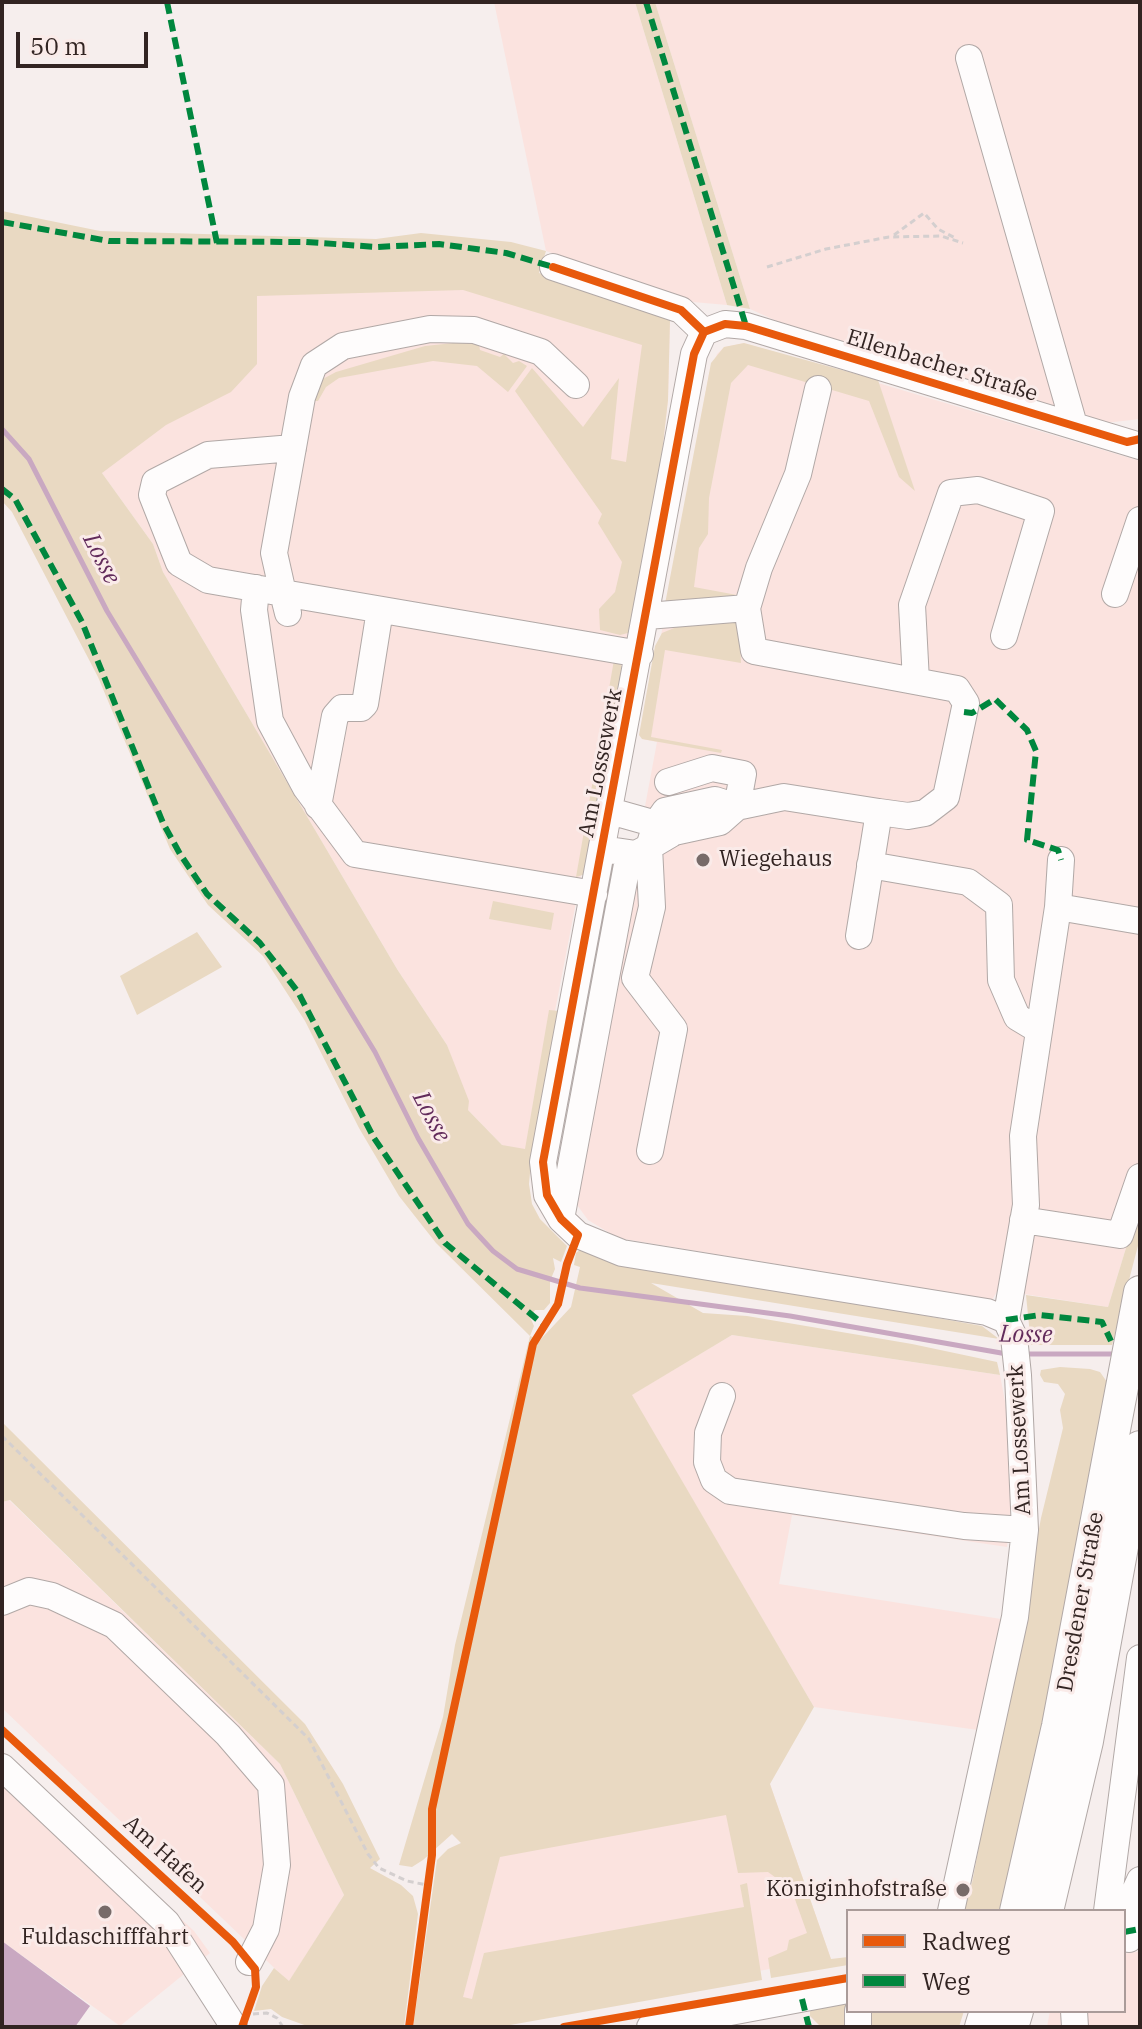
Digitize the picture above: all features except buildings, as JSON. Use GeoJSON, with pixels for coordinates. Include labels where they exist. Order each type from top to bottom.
{"type":"FeatureCollection","features":[{"type":"Feature","properties":{"kind":"main road","name":"Dresdener Straße"},"geometry":{"type":"LineString","coordinates":[[1047,1909],[1044,1863],[1058,1726],[1120,1383],[1140,1292]]}},
{"type":"Feature","properties":{"kind":"main road","name":"Dresdener Straße"},"geometry":{"type":"LineString","coordinates":[[1017,1909],[1044,1863],[1087,1741],[1140,1447]]}},
{"type":"Feature","properties":{"kind":"street"},"geometry":{"type":"LineString","coordinates":[[969,58],[1074,425]]}},
{"type":"Feature","properties":{"kind":"street"},"geometry":{"type":"LineString","coordinates":[[553,267],[681,310],[704,332]]}},
{"type":"Feature","properties":{"kind":"street","name":"Ellenbacher Straße"},"geometry":{"type":"LineString","coordinates":[[704,332],[725,324],[746,326],[1136,442]]}},
{"type":"Feature","properties":{"kind":"street"},"geometry":{"type":"LineString","coordinates":[[286,603],[274,553],[302,397],[314,365],[343,346],[430,329],[474,330],[541,352],[576,385]]}},
{"type":"Feature","properties":{"kind":"street","name":"Am Lossewerk"},"geometry":{"type":"LineString","coordinates":[[561,1219],[547,1195],[543,1162],[694,354],[704,332]]}},
{"type":"Feature","properties":{"kind":"street"},"geometry":{"type":"LineString","coordinates":[[602,849],[645,842],[737,807],[784,797],[908,816],[925,813],[946,797],[966,703],[957,689],[754,651],[747,608],[759,568],[798,474],[818,389]]}},
{"type":"Feature","properties":{"kind":"street"},"geometry":{"type":"LineString","coordinates":[[293,448],[208,455],[155,482],[152,495],[179,563],[208,580],[256,588],[286,603],[380,610],[640,654]]}},
{"type":"Feature","properties":{"kind":"street"},"geometry":{"type":"LineString","coordinates":[[916,681],[912,605],[951,493],[978,490],[1041,511],[1004,636]]}},
{"type":"Feature","properties":{"kind":"street"},"geometry":{"type":"LineString","coordinates":[[1115,594],[1140,520]]}},
{"type":"Feature","properties":{"kind":"street"},"geometry":{"type":"LineString","coordinates":[[256,588],[254,610],[270,721],[318,806],[355,854],[517,882],[536,903],[592,903]]}},
{"type":"Feature","properties":{"kind":"street"},"geometry":{"type":"LineString","coordinates":[[647,616],[747,608]]}},
{"type":"Feature","properties":{"kind":"street"},"geometry":{"type":"LineString","coordinates":[[318,806],[335,716],[342,708],[361,708],[365,704],[380,610]]}},
{"type":"Feature","properties":{"kind":"street"},"geometry":{"type":"LineString","coordinates":[[668,782],[712,768],[743,774],[737,807]]}},
{"type":"Feature","properties":{"kind":"street"},"geometry":{"type":"LineString","coordinates":[[610,811],[645,842],[652,907],[635,978],[674,1029],[650,1151]]}},
{"type":"Feature","properties":{"kind":"street"},"geometry":{"type":"LineString","coordinates":[[859,936],[879,812]]}},
{"type":"Feature","properties":{"kind":"street"},"geometry":{"type":"LineString","coordinates":[[645,842],[561,1219],[578,1235],[622,1253],[987,1312],[1010,1329]]}},
{"type":"Feature","properties":{"kind":"street","name":"Am Lossewerk"},"geometry":{"type":"LineString","coordinates":[[951,1909],[1015,1617],[1025,1530],[1018,1375],[1010,1329],[1026,1205],[1023,1136],[1058,907],[1061,860]]}},
{"type":"Feature","properties":{"kind":"street"},"geometry":{"type":"LineString","coordinates":[[870,865],[968,882],[999,905],[1001,980],[1017,1017],[1037,1029]]}},
{"type":"Feature","properties":{"kind":"street"},"geometry":{"type":"LineString","coordinates":[[1058,907],[1140,921]]}},
{"type":"Feature","properties":{"kind":"street"},"geometry":{"type":"LineString","coordinates":[[1023,1220],[1120,1235],[1140,1177]]}},
{"type":"Feature","properties":{"kind":"street"},"geometry":{"type":"LineString","coordinates":[[722,1396],[708,1433],[707,1462],[714,1480],[730,1491],[964,1526],[1025,1530]]}},
{"type":"Feature","properties":{"kind":"street"},"geometry":{"type":"LineString","coordinates":[[2,1602],[29,1591],[52,1596],[114,1625],[228,1735],[271,1785],[277,1865],[266,1929],[249,1962]]}},
{"type":"Feature","properties":{"kind":"street"},"geometry":{"type":"LineString","coordinates":[[1107,1909],[1140,1658]]}},
{"type":"Feature","properties":{"kind":"street"},"geometry":{"type":"LineString","coordinates":[[2,1767],[167,1923],[241,2025]]}},
{"type":"Feature","properties":{"kind":"street"},"geometry":{"type":"LineString","coordinates":[[1131,1939],[1129,1904],[1140,1880]]}},
{"type":"Feature","properties":{"kind":"street"},"geometry":{"type":"LineString","coordinates":[[650,2027],[846,1990]]}},
{"type":"Feature","properties":{"kind":"path"},"geometry":{"type":"LineString","coordinates":[[767,267],[839,246],[889,237],[941,236],[963,243],[938,229],[924,213],[906,229],[889,237]]}},
{"type":"Feature","properties":{"kind":"path"},"geometry":{"type":"LineString","coordinates":[[2,1436],[309,1739],[368,1854],[379,1868],[407,1881],[427,1885]]}},
{"type":"Feature","properties":{"kind":"path"},"geometry":{"type":"LineString","coordinates":[[241,2025],[251,2000]]}},
{"type":"Feature","properties":{"kind":"path"},"geometry":{"type":"LineString","coordinates":[[241,2025],[253,2014],[267,2013],[283,2027]]}},
{"type":"Feature","properties":{"kind":"shaded area"},"geometry":{"type":"Polygon","coordinates":[[[494,2],[635,2],[727,305],[693,302],[546,251],[494,2]]]}},
{"type":"Feature","properties":{"kind":"shaded area"},"geometry":{"type":"Polygon","coordinates":[[[635,2],[655,2],[750,309],[727,305],[635,2]]]}},
{"type":"Feature","properties":{"kind":"shaded area"},"geometry":{"type":"Polygon","coordinates":[[[655,2],[1140,2],[1140,419],[1096,424],[799,331],[750,309],[655,2]]]}},
{"type":"Feature","properties":{"kind":"shaded area"},"geometry":{"type":"Polygon","coordinates":[[[2,211],[100,231],[376,239],[421,233],[511,242],[546,251],[539,273],[670,320],[668,400],[661,462],[628,633],[620,635],[600,630],[599,609],[615,592],[622,562],[598,523],[602,514],[515,391],[532,368],[583,427],[619,378],[611,459],[626,462],[642,345],[463,290],[257,296],[257,364],[231,392],[166,425],[102,473],[153,544],[163,572],[397,969],[447,1045],[469,1101],[468,1110],[502,1145],[525,1149],[549,1010],[560,1011],[532,1151],[529,1184],[532,1204],[540,1219],[567,1246],[561,1262],[553,1258],[555,1269],[550,1281],[550,1303],[544,1310],[535,1310],[530,1317],[534,1326],[530,1336],[436,1243],[399,1196],[359,1128],[305,1021],[263,956],[208,905],[170,849],[98,677],[12,512],[2,501],[2,211]]]}},
{"type":"Feature","properties":{"kind":"shaded area"},"geometry":{"type":"Polygon","coordinates":[[[211,253],[670,320],[668,400],[661,462],[527,1156],[502,1145],[468,1110],[447,1045],[397,969],[163,572],[153,544],[102,473],[211,253]]]}},
{"type":"Feature","properties":{"kind":"shaded area"},"geometry":{"type":"Polygon","coordinates":[[[463,342],[479,345],[480,350],[500,357],[504,354],[513,363],[519,361],[527,366],[508,392],[477,366],[433,361],[339,378],[326,387],[318,401],[313,401],[319,381],[336,372],[425,346],[463,342]]]}},
{"type":"Feature","properties":{"kind":"shaded area"},"geometry":{"type":"Polygon","coordinates":[[[744,343],[1140,461],[1140,1202],[1108,1307],[998,1290],[992,1300],[618,1238],[588,1220],[572,1198],[657,742],[642,739],[709,374],[717,354],[724,347],[744,343]]]}},
{"type":"Feature","properties":{"kind":"shaded area"},"geometry":{"type":"Polygon","coordinates":[[[744,343],[878,380],[915,491],[899,477],[869,401],[748,365],[731,383],[709,498],[708,534],[699,548],[694,587],[737,595],[735,599],[665,604],[711,363],[724,347],[744,343]]]}},
{"type":"Feature","properties":{"kind":"shaded area"},"geometry":{"type":"Polygon","coordinates":[[[739,620],[741,663],[665,650],[651,737],[722,750],[721,753],[642,739],[639,735],[655,646],[662,633],[679,626],[739,620]]]}},
{"type":"Feature","properties":{"kind":"shaded area"},"geometry":{"type":"Polygon","coordinates":[[[614,660],[619,661],[625,673],[586,874],[576,877],[614,660]]]}},
{"type":"Feature","properties":{"kind":"shaded area"},"geometry":{"type":"Polygon","coordinates":[[[493,901],[554,913],[551,930],[489,919],[493,901]]]}},
{"type":"Feature","properties":{"kind":"shaded area"},"geometry":{"type":"Polygon","coordinates":[[[197,932],[222,967],[137,1015],[120,976],[197,932]]]}},
{"type":"Feature","properties":{"kind":"shaded area"},"geometry":{"type":"Polygon","coordinates":[[[1140,1202],[1140,1238],[1112,1345],[1031,1345],[1026,1295],[1108,1307],[1140,1202]]]}},
{"type":"Feature","properties":{"kind":"shaded area"},"geometry":{"type":"Polygon","coordinates":[[[581,1249],[918,1310],[921,1315],[982,1326],[999,1339],[651,1283],[703,1313],[747,1316],[997,1362],[1000,1375],[732,1335],[632,1395],[814,1707],[770,1784],[831,1959],[846,1957],[846,1965],[771,1978],[768,1958],[787,1950],[789,1940],[807,1933],[792,1891],[785,1893],[779,1880],[768,1872],[738,1873],[726,1815],[500,1857],[463,1997],[472,1999],[484,1953],[744,1907],[740,1885],[747,1883],[762,1980],[499,2027],[413,2027],[437,1860],[448,1849],[461,1843],[452,1834],[412,1867],[399,1865],[443,1717],[455,1645],[530,1336],[540,1340],[571,1307],[580,1267],[574,1265],[576,1253],[581,1249]]]}},
{"type":"Feature","properties":{"kind":"shaded area"},"geometry":{"type":"Polygon","coordinates":[[[732,1335],[1000,1375],[1007,1412],[1011,1506],[1007,1547],[792,1515],[779,1584],[1001,1619],[978,1730],[814,1707],[631,1395],[732,1335]]]}},
{"type":"Feature","properties":{"kind":"shaded area"},"geometry":{"type":"Polygon","coordinates":[[[1060,1367],[1090,1369],[1100,1372],[1107,1382],[1043,1723],[1010,1874],[1000,1909],[963,1909],[972,1883],[1041,1518],[1063,1428],[1060,1410],[1065,1394],[1058,1384],[1044,1382],[1041,1370],[1060,1367]]]}},
{"type":"Feature","properties":{"kind":"shaded area"},"geometry":{"type":"Polygon","coordinates":[[[2,1422],[305,1724],[343,1784],[380,1859],[370,1868],[401,1885],[413,1896],[418,1914],[404,2027],[310,2027],[282,2017],[271,2009],[254,2011],[262,1986],[274,1968],[289,1981],[344,1895],[280,1764],[10,1500],[2,1502],[2,1422]]]}},
{"type":"Feature","properties":{"kind":"shaded area"},"geometry":{"type":"Polygon","coordinates":[[[9,1500],[280,1764],[344,1895],[289,1982],[2,1708],[2,1502],[9,1500]]]}},
{"type":"Feature","properties":{"kind":"shaded area"},"geometry":{"type":"Polygon","coordinates":[[[2,1751],[194,1931],[210,1953],[120,2026],[2,1941],[2,1751]]]}},
{"type":"Feature","properties":{"kind":"shaded area"},"geometry":{"type":"Polygon","coordinates":[[[770,1784],[831,1959],[417,2027],[461,1844],[770,1784]]]}},
{"type":"Feature","properties":{"kind":"shaded area"},"geometry":{"type":"Polygon","coordinates":[[[2,1941],[90,2006],[75,2027],[2,2027],[2,1941]]]}},
{"type":"Feature","properties":{"kind":"shaded area"},"geometry":{"type":"Polygon","coordinates":[[[1140,1951],[1140,2027],[1047,2027],[1050,2013],[1126,2013],[1126,1954],[1140,1951]]]}},
{"type":"Feature","properties":{"kind":"shaded area"},"geometry":{"type":"Polygon","coordinates":[[[846,2002],[846,2013],[963,2013],[959,2027],[820,2026],[810,2016],[810,2009],[846,2002]]]}},
{"type":"Feature","properties":{"kind":"waterway","name":"Losse"},"geometry":{"type":"LineString","coordinates":[[2,429],[29,459],[107,611],[375,1052],[418,1138],[468,1224],[493,1251],[517,1269],[580,1288],[790,1316],[1007,1354]]}},
{"type":"Feature","properties":{"kind":"waterway","name":"Losse"},"geometry":{"type":"LineString","coordinates":[[1025,1354],[1119,1354]]}},
{"type":"Feature","properties":{"kind":"marked path"},"geometry":{"type":"LineString","coordinates":[[167,2],[217,243]]}},
{"type":"Feature","properties":{"kind":"marked path"},"geometry":{"type":"LineString","coordinates":[[646,2],[746,326]]}},
{"type":"Feature","properties":{"kind":"marked path"},"geometry":{"type":"LineString","coordinates":[[2,222],[109,241],[306,242],[377,247],[439,244],[506,253],[553,267]]}},
{"type":"Feature","properties":{"kind":"marked path"},"geometry":{"type":"LineString","coordinates":[[2,489],[15,499],[82,622],[163,823],[180,854],[207,894],[260,943],[298,992],[374,1138],[445,1243],[544,1325]]}},
{"type":"Feature","properties":{"kind":"marked path"},"geometry":{"type":"LineString","coordinates":[[964,712],[972,713],[995,699],[1027,730],[1036,751],[1027,840],[1058,850],[1061,860]]}},
{"type":"Feature","properties":{"kind":"marked path"},"geometry":{"type":"LineString","coordinates":[[1006,1320],[1040,1315],[1102,1322],[1111,1341]]}},
{"type":"Feature","properties":{"kind":"marked path"},"geometry":{"type":"LineString","coordinates":[[1126,1932],[1140,1929]]}},
{"type":"Feature","properties":{"kind":"marked path"},"geometry":{"type":"LineString","coordinates":[[802,1999],[809,2027]]}},
{"type":"Feature","properties":{"kind":"cycle path"},"geometry":{"type":"LineString","coordinates":[[553,267],[681,310],[704,332]]}},
{"type":"Feature","properties":{"kind":"cycle path"},"geometry":{"type":"LineString","coordinates":[[409,2027],[432,1855],[432,1809],[533,1344],[558,1304],[567,1264],[578,1235],[561,1219],[547,1195],[543,1162],[694,354],[704,332],[725,324],[746,326],[1127,442],[1140,439]]}},
{"type":"Feature","properties":{"kind":"cycle path","name":"Am Hafen"},"geometry":{"type":"LineString","coordinates":[[2,1730],[233,1942],[255,1969],[256,1987],[242,2027]]}},
{"type":"Feature","properties":{"kind":"cycle path"},"geometry":{"type":"LineString","coordinates":[[564,2027],[846,1978]]}},
{"type":"Feature","properties":{"kind":"place","name":"Wiegehaus"},"geometry":{"type":"Point","coordinates":[703,860]}},
{"type":"Feature","properties":{"kind":"place","name":"Königinhofstraße"},"geometry":{"type":"Point","coordinates":[963,1890]}},
{"type":"Feature","properties":{"kind":"place","name":"Fuldaschifffahrt"},"geometry":{"type":"Point","coordinates":[105,1912]}}]}
